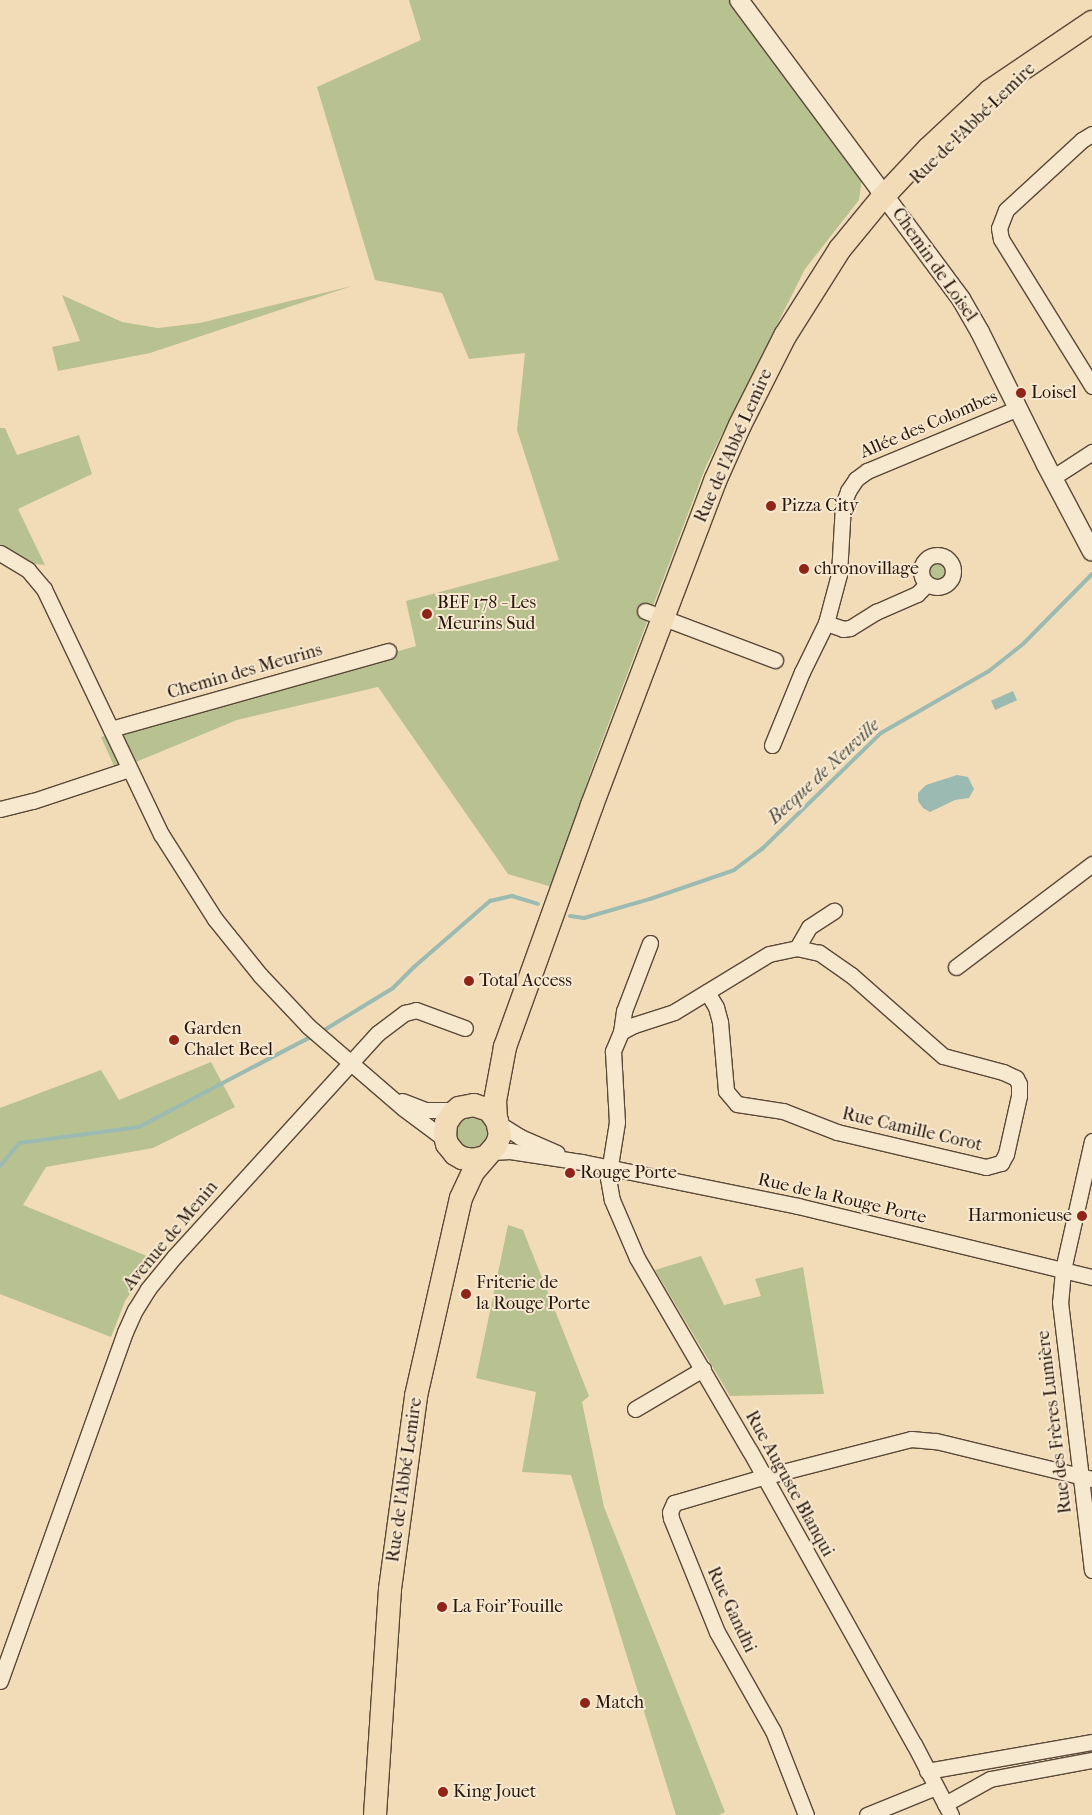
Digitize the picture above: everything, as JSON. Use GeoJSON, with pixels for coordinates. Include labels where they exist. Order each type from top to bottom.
{"type":"FeatureCollection","features":[{"type":"Feature","properties":{"kind":"main road","name":"Rue de l'Abbé Lemire"},"geometry":{"type":"LineString","coordinates":[[375,1815],[390,1589],[414,1410],[459,1204],[468,1180],[499,1138],[495,1101],[505,1047],[563,890],[602,808],[660,617],[729,478],[771,386],[831,281],[888,200],[1045,55],[1092,22]]}},
{"type":"Feature","properties":{"kind":"main road","name":"Rue de l'Abbé Lemire"},"geometry":{"type":"LineString","coordinates":[[363,1815],[378,1581],[402,1408],[412,1356],[453,1183],[454,1170],[446,1123],[462,1108],[505,1047]]}},
{"type":"Feature","properties":{"kind":"main road"},"geometry":{"type":"LineString","coordinates":[[462,1108],[486,1108],[497,1121]]}},
{"type":"Feature","properties":{"kind":"main road"},"geometry":{"type":"LineString","coordinates":[[449,1145],[458,1156],[469,1160],[488,1155]]}},
{"type":"Feature","properties":{"kind":"street","name":"Chemin de Loisel"},"geometry":{"type":"LineString","coordinates":[[739,0],[939,267],[970,314],[1052,478],[1092,551]]}},
{"type":"Feature","properties":{"kind":"street"},"geometry":{"type":"LineString","coordinates":[[1092,134],[1082,140],[1006,210],[999,228],[1001,239],[1092,386]]}},
{"type":"Feature","properties":{"kind":"street","name":"Allée des Colombes"},"geometry":{"type":"LineString","coordinates":[[772,745],[802,672],[826,623],[840,574],[843,506],[848,491],[856,479],[867,471],[1018,408]]}},
{"type":"Feature","properties":{"kind":"street"},"geometry":{"type":"LineString","coordinates":[[1052,478],[1092,452]]}},
{"type":"Feature","properties":{"kind":"street"},"geometry":{"type":"LineString","coordinates":[[0,553],[28,570],[44,588],[160,834],[197,894],[254,968],[308,1026],[449,1145]]}},
{"type":"Feature","properties":{"kind":"street"},"geometry":{"type":"LineString","coordinates":[[826,623],[843,629],[850,628],[876,612],[917,594],[927,584]]}},
{"type":"Feature","properties":{"kind":"street"},"geometry":{"type":"LineString","coordinates":[[660,617],[775,660]]}},
{"type":"Feature","properties":{"kind":"street","name":"Chemin des Meurins"},"geometry":{"type":"LineString","coordinates":[[111,729],[388,651]]}},
{"type":"Feature","properties":{"kind":"street"},"geometry":{"type":"LineString","coordinates":[[0,809],[33,801],[129,769]]}},
{"type":"Feature","properties":{"kind":"street"},"geometry":{"type":"LineString","coordinates":[[956,967],[1092,864]]}},
{"type":"Feature","properties":{"kind":"street"},"geometry":{"type":"LineString","coordinates":[[621,1032],[634,1025],[666,1016],[769,954],[796,948],[809,927],[834,911]]}},
{"type":"Feature","properties":{"kind":"street","name":"Rue Auguste Blanqui"},"geometry":{"type":"LineString","coordinates":[[650,943],[624,1011],[621,1032],[613,1051],[617,1128],[609,1169],[609,1192],[637,1258],[764,1477],[948,1809]]}},
{"type":"Feature","properties":{"kind":"street","name":"Rue Camille Corot"},"geometry":{"type":"LineString","coordinates":[[707,992],[716,1007],[720,1022],[726,1091],[738,1104],[783,1111],[837,1132],[986,1167],[1001,1163],[1006,1154],[1020,1092],[1016,1078],[1003,1072],[943,1056],[851,975],[819,953],[796,948]]}},
{"type":"Feature","properties":{"kind":"street","name":"Avenue de Menin"},"geometry":{"type":"LineString","coordinates":[[0,1681],[135,1310],[174,1256],[378,1033],[405,1013],[416,1010],[465,1028]]}},
{"type":"Feature","properties":{"kind":"street"},"geometry":{"type":"LineString","coordinates":[[387,1093],[425,1110],[462,1108]]}},
{"type":"Feature","properties":{"kind":"street","name":"Rue de la Rouge Porte"},"geometry":{"type":"LineString","coordinates":[[497,1121],[528,1141],[582,1162]]}},
{"type":"Feature","properties":{"kind":"street","name":"Rue des Frères Lumière"},"geometry":{"type":"LineString","coordinates":[[1092,1141],[1063,1270],[1060,1309],[1086,1477],[1092,1570]]}},
{"type":"Feature","properties":{"kind":"street","name":"Rue de la Rouge Porte"},"geometry":{"type":"LineString","coordinates":[[488,1155],[510,1151],[582,1162],[798,1206],[1092,1277]]}},
{"type":"Feature","properties":{"kind":"street"},"geometry":{"type":"LineString","coordinates":[[635,1409],[702,1370]]}},
{"type":"Feature","properties":{"kind":"street"},"geometry":{"type":"LineString","coordinates":[[764,1477],[903,1441],[920,1439],[1086,1477]]}},
{"type":"Feature","properties":{"kind":"street","name":"Rue Gandhi"},"geometry":{"type":"LineString","coordinates":[[764,1477],[678,1501],[674,1503],[670,1512],[716,1632],[773,1731],[806,1815]]}},
{"type":"Feature","properties":{"kind":"street"},"geometry":{"type":"LineString","coordinates":[[927,1771],[962,1767],[1092,1742]]}},
{"type":"Feature","properties":{"kind":"street"},"geometry":{"type":"LineString","coordinates":[[948,1809],[990,1779],[1092,1760]]}},
{"type":"Feature","properties":{"kind":"street"},"geometry":{"type":"LineString","coordinates":[[867,1815],[936,1787]]}},
{"type":"Feature","properties":{"kind":"green space"},"geometry":{"type":"Polygon","coordinates":[[[409,0],[729,0],[782,74],[862,178],[859,200],[805,269],[706,466],[594,762],[552,887],[508,874],[378,687],[237,720],[136,762],[114,766],[101,737],[416,646],[406,601],[559,560],[517,430],[525,353],[469,359],[442,293],[375,280],[317,87],[421,40],[409,0]]]}},
{"type":"Feature","properties":{"kind":"green space"},"geometry":{"type":"Polygon","coordinates":[[[352,286],[150,353],[58,371],[52,347],[80,341],[62,295],[122,322],[158,328],[200,323],[352,286]]]}},
{"type":"Feature","properties":{"kind":"green space"},"geometry":{"type":"Polygon","coordinates":[[[0,428],[5,428],[17,455],[79,435],[92,474],[18,509],[45,565],[26,563],[0,548],[0,428]]]}},
{"type":"Feature","properties":{"kind":"green space"},"geometry":{"type":"Polygon","coordinates":[[[937,562],[944,565],[947,572],[944,579],[937,582],[930,579],[927,572],[930,565],[937,562]]]}},
{"type":"Feature","properties":{"kind":"green space"},"geometry":{"type":"Polygon","coordinates":[[[211,1062],[235,1107],[153,1148],[46,1167],[23,1205],[154,1259],[125,1301],[111,1337],[0,1294],[0,1108],[101,1070],[119,1100],[211,1062]]]}},
{"type":"Feature","properties":{"kind":"green space"},"geometry":{"type":"Polygon","coordinates":[[[472,1117],[478,1118],[483,1122],[487,1127],[487,1139],[483,1144],[478,1148],[472,1149],[466,1148],[461,1144],[457,1139],[456,1133],[457,1127],[461,1122],[466,1118],[472,1117]]]}},
{"type":"Feature","properties":{"kind":"green space"},"geometry":{"type":"Polygon","coordinates":[[[508,1225],[523,1230],[589,1396],[582,1402],[604,1507],[725,1812],[719,1815],[676,1815],[571,1475],[522,1472],[536,1392],[476,1378],[508,1225]]]}},
{"type":"Feature","properties":{"kind":"green space"},"geometry":{"type":"Polygon","coordinates":[[[701,1256],[724,1305],[761,1296],[755,1279],[803,1267],[824,1394],[730,1396],[655,1270],[701,1256]]]}},
{"type":"Feature","properties":{"kind":"water"},"geometry":{"type":"Polygon","coordinates":[[[1013,691],[1017,700],[995,710],[991,701],[1013,691]]]}},
{"type":"Feature","properties":{"kind":"water"},"geometry":{"type":"Polygon","coordinates":[[[957,775],[968,777],[974,789],[969,798],[955,800],[930,812],[923,808],[918,801],[918,793],[926,785],[957,775]]]}},
{"type":"Feature","properties":{"kind":"waterway","name":"Becque de Neuville"},"geometry":{"type":"LineString","coordinates":[[570,916],[584,918],[650,899],[734,870],[762,849],[881,733],[989,671],[1023,644],[1092,574]]}},
{"type":"Feature","properties":{"kind":"waterway","name":"Becque de Neuville"},"geometry":{"type":"LineString","coordinates":[[321,1032],[393,988],[414,967],[490,901],[512,896],[538,904]]}},
{"type":"Feature","properties":{"kind":"waterway","name":"Becque de Neuville"},"geometry":{"type":"LineString","coordinates":[[0,1166],[19,1143],[139,1127],[312,1036]]}},
{"type":"Feature","properties":{"kind":"place","name":"Loisel"},"geometry":{"type":"Point","coordinates":[1021,393]}},
{"type":"Feature","properties":{"kind":"place","name":"Pizza City"},"geometry":{"type":"Point","coordinates":[771,506]}},
{"type":"Feature","properties":{"kind":"place","name":"chronovillage"},"geometry":{"type":"Point","coordinates":[804,569]}},
{"type":"Feature","properties":{"kind":"place","name":"BEF 178 - Les Meurins Sud"},"geometry":{"type":"Point","coordinates":[427,614]}},
{"type":"Feature","properties":{"kind":"place","name":"Total Access"},"geometry":{"type":"Point","coordinates":[469,981]}},
{"type":"Feature","properties":{"kind":"place","name":"Garden Chalet Beel"},"geometry":{"type":"Point","coordinates":[174,1040]}},
{"type":"Feature","properties":{"kind":"place","name":"Rouge Porte"},"geometry":{"type":"Point","coordinates":[570,1173]}},
{"type":"Feature","properties":{"kind":"place","name":"Harmonieuse"},"geometry":{"type":"Point","coordinates":[1082,1216]}},
{"type":"Feature","properties":{"kind":"place","name":"Friterie de la Rouge Porte"},"geometry":{"type":"Point","coordinates":[466,1294]}},
{"type":"Feature","properties":{"kind":"place","name":"La Foir'Fouille"},"geometry":{"type":"Point","coordinates":[442,1607]}},
{"type":"Feature","properties":{"kind":"place","name":"Match"},"geometry":{"type":"Point","coordinates":[585,1703]}},
{"type":"Feature","properties":{"kind":"place","name":"King Jouet"},"geometry":{"type":"Point","coordinates":[443,1792]}}]}
